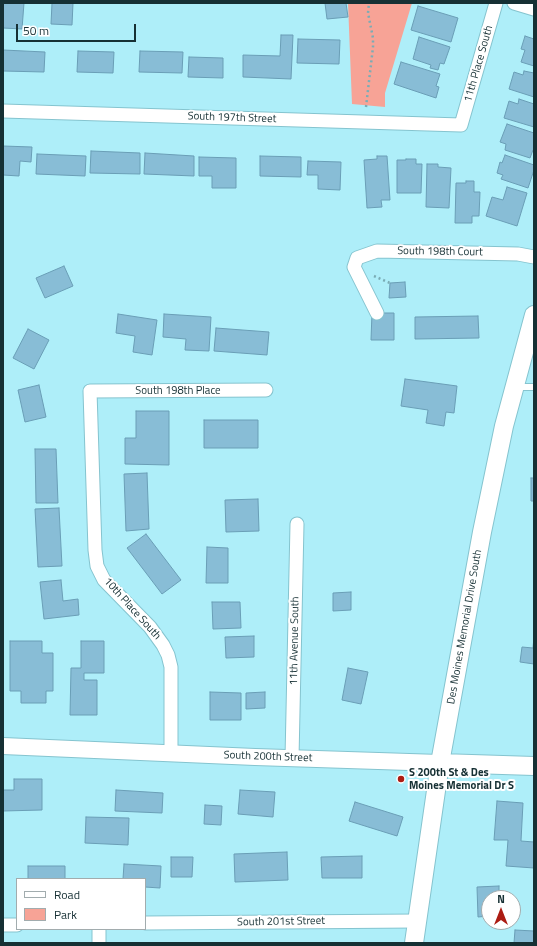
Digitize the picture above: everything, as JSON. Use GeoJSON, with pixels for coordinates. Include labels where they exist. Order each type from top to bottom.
{"type":"FeatureCollection","features":[{"type":"Feature","properties":{"kind":"main road","name":"Des Moines Memorial Drive South"},"geometry":{"type":"LineString","coordinates":[[414,943],[440,763],[482,532],[504,426],[534,315]]}},
{"type":"Feature","properties":{"kind":"main road","name":"South 200th Street"},"geometry":{"type":"LineString","coordinates":[[440,763],[534,766]]}},
{"type":"Feature","properties":{"kind":"street","name":"11th Place South"},"geometry":{"type":"LineString","coordinates":[[461,125],[496,3]]}},
{"type":"Feature","properties":{"kind":"street"},"geometry":{"type":"LineString","coordinates":[[514,3],[534,9]]}},
{"type":"Feature","properties":{"kind":"street","name":"South 197th Street"},"geometry":{"type":"LineString","coordinates":[[3,111],[461,125]]}},
{"type":"Feature","properties":{"kind":"street","name":"South 198th Court"},"geometry":{"type":"LineString","coordinates":[[377,313],[354,267],[357,258],[377,251],[518,254],[534,256]]}},
{"type":"Feature","properties":{"kind":"street","name":"South 198th Place"},"geometry":{"type":"LineString","coordinates":[[90,391],[266,390]]}},
{"type":"Feature","properties":{"kind":"street","name":"10th Place South"},"geometry":{"type":"LineString","coordinates":[[90,391],[96,550],[98,566],[104,580],[150,627],[163,645],[168,655],[170,667],[171,754]]}},
{"type":"Feature","properties":{"kind":"street","name":"11th Avenue South"},"geometry":{"type":"LineString","coordinates":[[292,758],[297,524]]}},
{"type":"Feature","properties":{"kind":"street","name":"South 200th Street"},"geometry":{"type":"LineString","coordinates":[[3,746],[171,754],[440,763]]}},
{"type":"Feature","properties":{"kind":"street","name":"South 201st Street"},"geometry":{"type":"LineString","coordinates":[[146,923],[417,920]]}},
{"type":"Feature","properties":{"kind":"street"},"geometry":{"type":"LineString","coordinates":[[3,925],[16,925]]}},
{"type":"Feature","properties":{"kind":"street"},"geometry":{"type":"LineString","coordinates":[[99,930],[99,943]]}},
{"type":"Feature","properties":{"kind":"lane"},"geometry":{"type":"LineString","coordinates":[[514,387],[534,387]]}},
{"type":"Feature","properties":{"kind":"path"},"geometry":{"type":"LineString","coordinates":[[366,108],[373,47],[373,38],[368,13],[369,3]]}},
{"type":"Feature","properties":{"kind":"green space"},"geometry":{"type":"Polygon","coordinates":[[[348,3],[412,3],[385,93],[385,107],[352,104],[348,3]]]}},
{"type":"Feature","properties":{"kind":"building"},"geometry":{"type":"Polygon","coordinates":[[[3,3],[24,3],[22,29],[3,28],[3,3]]]}},
{"type":"Feature","properties":{"kind":"building"},"geometry":{"type":"Polygon","coordinates":[[[52,3],[73,3],[72,25],[51,24],[52,3]]]}},
{"type":"Feature","properties":{"kind":"building"},"geometry":{"type":"Polygon","coordinates":[[[325,3],[346,3],[348,17],[327,19],[325,3]]]}},
{"type":"Feature","properties":{"kind":"building"},"geometry":{"type":"Polygon","coordinates":[[[418,6],[458,18],[451,42],[411,30],[418,6]]]}},
{"type":"Feature","properties":{"kind":"building"},"geometry":{"type":"Polygon","coordinates":[[[281,35],[293,35],[291,79],[243,77],[243,55],[280,56],[281,35]]]}},
{"type":"Feature","properties":{"kind":"building"},"geometry":{"type":"Polygon","coordinates":[[[525,36],[534,39],[534,66],[521,62],[525,50],[521,49],[525,36]]]}},
{"type":"Feature","properties":{"kind":"building"},"geometry":{"type":"Polygon","coordinates":[[[419,37],[450,47],[444,64],[440,63],[438,70],[430,68],[431,65],[413,59],[419,37]]]}},
{"type":"Feature","properties":{"kind":"building"},"geometry":{"type":"Polygon","coordinates":[[[298,39],[340,40],[339,64],[297,63],[298,39]]]}},
{"type":"Feature","properties":{"kind":"building"},"geometry":{"type":"Polygon","coordinates":[[[3,50],[45,52],[44,72],[3,71],[3,50]]]}},
{"type":"Feature","properties":{"kind":"building"},"geometry":{"type":"Polygon","coordinates":[[[78,51],[114,52],[113,73],[77,72],[78,51]]]}},
{"type":"Feature","properties":{"kind":"building"},"geometry":{"type":"Polygon","coordinates":[[[140,51],[183,52],[182,73],[139,72],[140,51]]]}},
{"type":"Feature","properties":{"kind":"building"},"geometry":{"type":"Polygon","coordinates":[[[189,57],[223,58],[223,78],[188,77],[189,57]]]}},
{"type":"Feature","properties":{"kind":"building"},"geometry":{"type":"Polygon","coordinates":[[[401,62],[440,74],[436,86],[439,87],[436,98],[394,84],[401,62]]]}},
{"type":"Feature","properties":{"kind":"building"},"geometry":{"type":"Polygon","coordinates":[[[524,71],[534,73],[534,97],[509,89],[514,72],[523,75],[524,71]]]}},
{"type":"Feature","properties":{"kind":"building"},"geometry":{"type":"Polygon","coordinates":[[[519,99],[534,104],[534,127],[504,118],[509,101],[518,104],[519,99]]]}},
{"type":"Feature","properties":{"kind":"building"},"geometry":{"type":"Polygon","coordinates":[[[507,124],[534,133],[534,150],[530,158],[505,150],[506,144],[500,142],[507,124]]]}},
{"type":"Feature","properties":{"kind":"building"},"geometry":{"type":"Polygon","coordinates":[[[3,146],[32,147],[31,162],[20,161],[19,176],[3,175],[3,146]]]}},
{"type":"Feature","properties":{"kind":"building"},"geometry":{"type":"Polygon","coordinates":[[[91,151],[140,153],[140,174],[90,173],[91,151]]]}},
{"type":"Feature","properties":{"kind":"building"},"geometry":{"type":"Polygon","coordinates":[[[145,153],[194,156],[194,176],[144,174],[145,153]]]}},
{"type":"Feature","properties":{"kind":"building"},"geometry":{"type":"Polygon","coordinates":[[[37,154],[86,156],[85,176],[36,174],[37,154]]]}},
{"type":"Feature","properties":{"kind":"building"},"geometry":{"type":"Polygon","coordinates":[[[505,155],[534,165],[534,170],[528,188],[501,179],[503,175],[497,173],[500,162],[502,163],[505,155]]]}},
{"type":"Feature","properties":{"kind":"building"},"geometry":{"type":"Polygon","coordinates":[[[260,156],[301,157],[301,177],[260,176],[260,156]]]}},
{"type":"Feature","properties":{"kind":"building"},"geometry":{"type":"Polygon","coordinates":[[[377,156],[387,156],[390,200],[381,200],[382,207],[367,208],[364,160],[377,159],[377,156]]]}},
{"type":"Feature","properties":{"kind":"building"},"geometry":{"type":"Polygon","coordinates":[[[199,157],[236,158],[236,188],[212,188],[212,176],[199,176],[199,157]]]}},
{"type":"Feature","properties":{"kind":"building"},"geometry":{"type":"Polygon","coordinates":[[[416,159],[416,164],[422,164],[421,193],[397,193],[397,160],[416,159]]]}},
{"type":"Feature","properties":{"kind":"building"},"geometry":{"type":"Polygon","coordinates":[[[308,161],[341,162],[340,190],[318,189],[318,175],[307,175],[308,161]]]}},
{"type":"Feature","properties":{"kind":"building"},"geometry":{"type":"Polygon","coordinates":[[[427,164],[438,164],[438,167],[451,168],[449,208],[426,207],[427,164]]]}},
{"type":"Feature","properties":{"kind":"building"},"geometry":{"type":"Polygon","coordinates":[[[466,181],[474,181],[474,192],[480,192],[479,216],[472,216],[472,223],[455,223],[456,183],[466,183],[466,181]]]}},
{"type":"Feature","properties":{"kind":"building"},"geometry":{"type":"Polygon","coordinates":[[[507,187],[527,193],[517,226],[486,216],[492,197],[503,200],[507,187]]]}},
{"type":"Feature","properties":{"kind":"building"},"geometry":{"type":"Polygon","coordinates":[[[64,266],[73,286],[45,298],[36,278],[64,266]]]}},
{"type":"Feature","properties":{"kind":"building"},"geometry":{"type":"Polygon","coordinates":[[[405,282],[406,297],[389,298],[390,283],[405,282]]]}},
{"type":"Feature","properties":{"kind":"building"},"geometry":{"type":"Polygon","coordinates":[[[372,313],[394,313],[394,340],[371,340],[372,313]]]}},
{"type":"Feature","properties":{"kind":"building"},"geometry":{"type":"Polygon","coordinates":[[[118,314],[157,320],[152,355],[133,352],[135,336],[116,333],[118,314]]]}},
{"type":"Feature","properties":{"kind":"building"},"geometry":{"type":"Polygon","coordinates":[[[164,314],[211,317],[209,351],[185,350],[186,339],[163,337],[164,314]]]}},
{"type":"Feature","properties":{"kind":"building"},"geometry":{"type":"Polygon","coordinates":[[[478,316],[479,338],[415,339],[415,317],[478,316]]]}},
{"type":"Feature","properties":{"kind":"building"},"geometry":{"type":"Polygon","coordinates":[[[216,328],[269,332],[267,355],[214,351],[216,328]]]}},
{"type":"Feature","properties":{"kind":"building"},"geometry":{"type":"Polygon","coordinates":[[[28,329],[49,340],[34,369],[13,358],[28,329]]]}},
{"type":"Feature","properties":{"kind":"building"},"geometry":{"type":"Polygon","coordinates":[[[405,379],[457,386],[454,413],[446,412],[444,426],[426,423],[428,410],[401,406],[405,379]]]}},
{"type":"Feature","properties":{"kind":"building"},"geometry":{"type":"Polygon","coordinates":[[[39,385],[46,417],[25,422],[18,390],[39,385]]]}},
{"type":"Feature","properties":{"kind":"building"},"geometry":{"type":"Polygon","coordinates":[[[136,411],[169,411],[169,465],[125,464],[125,438],[136,438],[136,411]]]}},
{"type":"Feature","properties":{"kind":"building"},"geometry":{"type":"Polygon","coordinates":[[[204,420],[258,420],[258,448],[204,448],[204,420]]]}},
{"type":"Feature","properties":{"kind":"building"},"geometry":{"type":"Polygon","coordinates":[[[35,449],[56,449],[58,503],[36,503],[35,449]]]}},
{"type":"Feature","properties":{"kind":"building"},"geometry":{"type":"Polygon","coordinates":[[[147,473],[149,529],[126,531],[124,474],[147,473]]]}},
{"type":"Feature","properties":{"kind":"building"},"geometry":{"type":"Polygon","coordinates":[[[531,478],[534,478],[534,501],[531,501],[531,478]]]}},
{"type":"Feature","properties":{"kind":"building"},"geometry":{"type":"Polygon","coordinates":[[[258,499],[259,531],[226,532],[225,500],[258,499]]]}},
{"type":"Feature","properties":{"kind":"building"},"geometry":{"type":"Polygon","coordinates":[[[59,508],[62,566],[38,567],[35,509],[59,508]]]}},
{"type":"Feature","properties":{"kind":"building"},"geometry":{"type":"Polygon","coordinates":[[[146,534],[181,580],[162,594],[127,548],[146,534]]]}},
{"type":"Feature","properties":{"kind":"building"},"geometry":{"type":"Polygon","coordinates":[[[207,547],[228,548],[228,583],[206,583],[207,547]]]}},
{"type":"Feature","properties":{"kind":"building"},"geometry":{"type":"Polygon","coordinates":[[[61,580],[63,601],[78,599],[79,615],[44,619],[40,582],[61,580]]]}},
{"type":"Feature","properties":{"kind":"building"},"geometry":{"type":"Polygon","coordinates":[[[351,592],[351,610],[333,611],[333,593],[351,592]]]}},
{"type":"Feature","properties":{"kind":"building"},"geometry":{"type":"Polygon","coordinates":[[[212,602],[240,602],[241,628],[213,629],[212,602]]]}},
{"type":"Feature","properties":{"kind":"building"},"geometry":{"type":"Polygon","coordinates":[[[254,636],[254,657],[226,658],[225,637],[254,636]]]}},
{"type":"Feature","properties":{"kind":"building"},"geometry":{"type":"Polygon","coordinates":[[[534,637],[534,664],[520,662],[522,647],[533,648],[534,637]]]}},
{"type":"Feature","properties":{"kind":"building"},"geometry":{"type":"Polygon","coordinates":[[[10,641],[42,641],[42,653],[53,653],[53,691],[46,691],[46,703],[21,703],[21,691],[10,691],[10,641]]]}},
{"type":"Feature","properties":{"kind":"building"},"geometry":{"type":"Polygon","coordinates":[[[81,641],[104,641],[104,673],[84,673],[84,680],[97,680],[97,715],[70,715],[71,668],[81,668],[81,641]]]}},
{"type":"Feature","properties":{"kind":"building"},"geometry":{"type":"Polygon","coordinates":[[[348,668],[368,672],[361,704],[342,700],[348,668]]]}},
{"type":"Feature","properties":{"kind":"building"},"geometry":{"type":"Polygon","coordinates":[[[210,692],[241,693],[241,720],[210,720],[210,692]]]}},
{"type":"Feature","properties":{"kind":"building"},"geometry":{"type":"Polygon","coordinates":[[[265,692],[265,708],[246,709],[246,693],[265,692]]]}},
{"type":"Feature","properties":{"kind":"building"},"geometry":{"type":"Polygon","coordinates":[[[14,779],[42,779],[42,810],[3,811],[3,790],[14,790],[14,779]]]}},
{"type":"Feature","properties":{"kind":"building"},"geometry":{"type":"Polygon","coordinates":[[[116,790],[163,793],[162,813],[115,811],[116,790]]]}},
{"type":"Feature","properties":{"kind":"building"},"geometry":{"type":"Polygon","coordinates":[[[240,790],[275,792],[273,817],[238,814],[240,790]]]}},
{"type":"Feature","properties":{"kind":"building"},"geometry":{"type":"Polygon","coordinates":[[[497,801],[523,803],[521,841],[534,842],[534,868],[506,866],[508,840],[494,840],[497,801]]]}},
{"type":"Feature","properties":{"kind":"building"},"geometry":{"type":"Polygon","coordinates":[[[355,802],[403,817],[397,836],[349,821],[355,802]]]}},
{"type":"Feature","properties":{"kind":"building"},"geometry":{"type":"Polygon","coordinates":[[[205,805],[222,806],[221,825],[204,824],[205,805]]]}},
{"type":"Feature","properties":{"kind":"building"},"geometry":{"type":"Polygon","coordinates":[[[86,817],[129,818],[128,845],[85,843],[86,817]]]}},
{"type":"Feature","properties":{"kind":"building"},"geometry":{"type":"Polygon","coordinates":[[[287,852],[288,880],[235,882],[234,854],[287,852]]]}},
{"type":"Feature","properties":{"kind":"building"},"geometry":{"type":"Polygon","coordinates":[[[362,856],[362,878],[322,878],[321,857],[362,856]]]}},
{"type":"Feature","properties":{"kind":"building"},"geometry":{"type":"Polygon","coordinates":[[[171,857],[193,857],[192,877],[171,877],[171,857]]]}},
{"type":"Feature","properties":{"kind":"building"},"geometry":{"type":"Polygon","coordinates":[[[124,864],[161,866],[160,888],[146,887],[146,878],[123,878],[124,864]]]}},
{"type":"Feature","properties":{"kind":"building"},"geometry":{"type":"Polygon","coordinates":[[[28,866],[65,866],[65,878],[28,878],[28,866]]]}},
{"type":"Feature","properties":{"kind":"building"},"geometry":{"type":"Polygon","coordinates":[[[499,886],[499,890],[481,890],[481,917],[478,917],[477,887],[499,886]]]}},
{"type":"Feature","properties":{"kind":"building"},"geometry":{"type":"Polygon","coordinates":[[[515,930],[534,931],[534,943],[514,943],[515,930]]]}},
{"type":"Feature","properties":{"kind":"place","name":"S 200th St & Des Moines Memorial Dr S"},"geometry":{"type":"Point","coordinates":[401,779]}}]}
